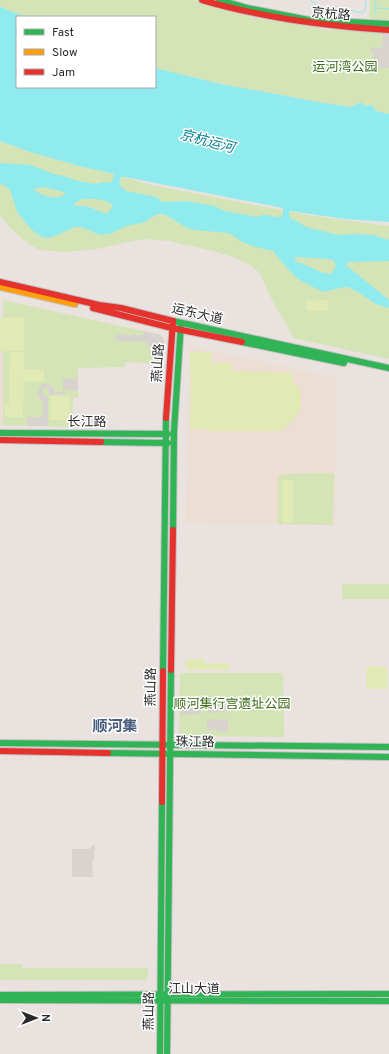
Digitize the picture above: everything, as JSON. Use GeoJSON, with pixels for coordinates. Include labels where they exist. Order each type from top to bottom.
{"type":"FeatureCollection","features":[{"type":"Feature","properties":{"kind":"street","name":"京杭路"},"geometry":{"type":"LineString","coordinates":[[202,0],[241,11],[295,22],[326,26],[389,30]]}},
{"type":"Feature","properties":{"kind":"street","name":"京杭路"},"geometry":{"type":"LineString","coordinates":[[219,0],[247,8],[309,20],[389,24]]}},
{"type":"Feature","properties":{"kind":"street","name":"运东大道"},"geometry":{"type":"LineString","coordinates":[[0,282],[98,305],[122,308],[173,321],[181,326],[389,372]]}},
{"type":"Feature","properties":{"kind":"street","name":"运东大道"},"geometry":{"type":"LineString","coordinates":[[0,287],[119,314],[172,328],[181,326],[389,368]]}},
{"type":"Feature","properties":{"kind":"street","name":"燕山路"},"geometry":{"type":"LineString","coordinates":[[167,1054],[164,998],[162,744],[165,434],[173,321]]}},
{"type":"Feature","properties":{"kind":"street","name":"燕山路"},"geometry":{"type":"LineString","coordinates":[[160,1054],[164,998],[170,754],[174,435],[181,326]]}},
{"type":"Feature","properties":{"kind":"street","name":"长江路"},"geometry":{"type":"LineString","coordinates":[[0,433],[174,435]]}},
{"type":"Feature","properties":{"kind":"street","name":"长江路"},"geometry":{"type":"LineString","coordinates":[[0,440],[174,443]]}},
{"type":"Feature","properties":{"kind":"street","name":"珠江路"},"geometry":{"type":"LineString","coordinates":[[0,743],[389,747]]}},
{"type":"Feature","properties":{"kind":"street","name":"珠江路"},"geometry":{"type":"LineString","coordinates":[[0,751],[389,756]]}},
{"type":"Feature","properties":{"kind":"street","name":"江山大道"},"geometry":{"type":"LineString","coordinates":[[0,1000],[389,994]]}},
{"type":"Feature","properties":{"kind":"street","name":"江山大道"},"geometry":{"type":"LineString","coordinates":[[0,995],[389,1001]]}},
{"type":"Feature","properties":{"kind":"shaded area"},"geometry":{"type":"Polygon","coordinates":[[[383,31],[389,31],[389,68],[377,67],[370,63],[374,55],[369,50],[372,48],[382,47],[383,31]]]}},
{"type":"Feature","properties":{"kind":"shaded area"},"geometry":{"type":"Polygon","coordinates":[[[144,331],[161,335],[164,339],[163,363],[151,350],[148,343],[140,341],[117,341],[113,336],[122,333],[124,335],[143,335],[144,331]]]}},
{"type":"Feature","properties":{"kind":"shaded area"},"geometry":{"type":"Polygon","coordinates":[[[190,346],[336,378],[335,525],[186,523],[190,346]]]}},
{"type":"Feature","properties":{"kind":"shaded area"},"geometry":{"type":"Polygon","coordinates":[[[0,351],[3,351],[3,425],[0,425],[0,351]]]}},
{"type":"Feature","properties":{"kind":"shaded area"},"geometry":{"type":"Polygon","coordinates":[[[63,379],[78,379],[78,390],[65,390],[65,394],[50,395],[48,388],[43,388],[42,395],[48,397],[48,426],[27,426],[27,417],[43,417],[43,401],[37,394],[40,386],[43,384],[48,384],[55,392],[63,392],[63,379]]]}},
{"type":"Feature","properties":{"kind":"shaded area"},"geometry":{"type":"Polygon","coordinates":[[[181,699],[200,699],[201,714],[181,715],[181,711],[183,711],[183,704],[181,704],[181,699]]]}},
{"type":"Feature","properties":{"kind":"shaded area"},"geometry":{"type":"Polygon","coordinates":[[[231,700],[232,711],[208,713],[207,701],[231,700]]]}},
{"type":"Feature","properties":{"kind":"shaded area"},"geometry":{"type":"Polygon","coordinates":[[[228,719],[228,732],[207,730],[207,720],[228,719]]]}},
{"type":"Feature","properties":{"kind":"shaded area"},"geometry":{"type":"Polygon","coordinates":[[[92,845],[95,846],[92,864],[93,877],[72,877],[72,849],[90,849],[92,845]]]}},
{"type":"Feature","properties":{"kind":"green space","name":"运河湾公园"},"geometry":{"type":"Polygon","coordinates":[[[0,0],[193,0],[255,18],[317,27],[324,30],[348,29],[389,31],[389,114],[376,111],[364,106],[362,103],[351,107],[312,101],[225,85],[156,68],[156,16],[23,16],[0,7],[0,0]]]}},
{"type":"Feature","properties":{"kind":"green space"},"geometry":{"type":"Polygon","coordinates":[[[370,0],[389,0],[389,20],[369,19],[370,0]]]}},
{"type":"Feature","properties":{"kind":"green space"},"geometry":{"type":"Polygon","coordinates":[[[0,141],[27,151],[151,185],[308,215],[389,226],[389,359],[293,338],[274,304],[260,274],[253,267],[231,257],[170,241],[144,239],[97,249],[66,252],[39,250],[14,232],[0,215],[0,141]]]}},
{"type":"Feature","properties":{"kind":"green space"},"geometry":{"type":"Polygon","coordinates":[[[3,300],[161,335],[164,339],[162,367],[145,363],[125,362],[125,367],[78,368],[78,398],[73,398],[73,427],[3,425],[3,351],[0,351],[0,318],[3,317],[3,300]]]}},
{"type":"Feature","properties":{"kind":"green space"},"geometry":{"type":"Polygon","coordinates":[[[328,300],[328,311],[306,311],[306,301],[328,300]]]}},
{"type":"Feature","properties":{"kind":"green space"},"geometry":{"type":"Polygon","coordinates":[[[24,317],[24,351],[0,351],[0,318],[24,317]]]}},
{"type":"Feature","properties":{"kind":"green space"},"geometry":{"type":"Polygon","coordinates":[[[10,352],[24,352],[24,369],[44,370],[44,382],[24,382],[23,417],[5,417],[5,405],[9,405],[10,352]]]}},
{"type":"Feature","properties":{"kind":"green space"},"geometry":{"type":"Polygon","coordinates":[[[190,352],[211,352],[211,363],[232,363],[232,371],[292,373],[292,381],[298,387],[301,394],[300,409],[292,422],[279,431],[207,431],[206,429],[190,429],[190,352]]]}},
{"type":"Feature","properties":{"kind":"green space"},"geometry":{"type":"Polygon","coordinates":[[[50,396],[70,396],[70,420],[50,420],[50,396]]]}},
{"type":"Feature","properties":{"kind":"green space"},"geometry":{"type":"Polygon","coordinates":[[[334,473],[333,525],[278,524],[278,478],[282,474],[334,473]]]}},
{"type":"Feature","properties":{"kind":"green space"},"geometry":{"type":"Polygon","coordinates":[[[282,480],[293,480],[293,523],[282,523],[282,480]]]}},
{"type":"Feature","properties":{"kind":"green space"},"geometry":{"type":"Polygon","coordinates":[[[342,584],[389,584],[389,599],[342,599],[342,584]]]}},
{"type":"Feature","properties":{"kind":"green space"},"geometry":{"type":"Polygon","coordinates":[[[186,659],[205,659],[205,664],[229,663],[229,670],[186,670],[186,659]]]}},
{"type":"Feature","properties":{"kind":"green space"},"geometry":{"type":"Polygon","coordinates":[[[367,666],[387,667],[387,689],[366,689],[367,666]]]}},
{"type":"Feature","properties":{"kind":"green space","name":"顺河集行宫遗址公园"},"geometry":{"type":"Polygon","coordinates":[[[180,673],[283,673],[284,737],[182,736],[179,732],[180,673]]]}},
{"type":"Feature","properties":{"kind":"green space"},"geometry":{"type":"Polygon","coordinates":[[[0,964],[22,964],[23,968],[148,968],[148,977],[145,980],[0,980],[0,964]]]}},
{"type":"Feature","properties":{"kind":"water","name":"京杭运河"},"geometry":{"type":"Polygon","coordinates":[[[0,7],[23,16],[16,16],[16,88],[156,88],[156,68],[225,85],[312,101],[351,107],[361,102],[364,106],[372,105],[376,111],[389,114],[389,222],[345,219],[290,211],[289,215],[291,219],[306,227],[334,234],[372,235],[389,240],[389,261],[347,262],[346,265],[389,300],[389,308],[376,304],[348,287],[323,292],[298,279],[273,251],[244,243],[229,233],[187,228],[166,215],[155,215],[145,222],[126,226],[109,234],[101,235],[81,227],[75,227],[48,238],[40,236],[31,229],[17,212],[11,192],[7,187],[0,183],[0,163],[30,165],[54,174],[95,184],[112,182],[114,174],[79,166],[27,151],[0,141],[0,7]],[[121,177],[119,184],[126,191],[156,197],[163,202],[187,201],[214,206],[225,211],[257,217],[266,215],[281,217],[283,214],[283,208],[121,177]],[[44,187],[33,189],[41,194],[54,198],[62,196],[66,193],[60,191],[44,187]],[[82,199],[76,202],[74,206],[86,206],[107,214],[113,206],[104,200],[82,199]],[[294,258],[296,261],[319,271],[322,274],[321,272],[331,274],[336,266],[334,261],[329,259],[294,258]]]}},
{"type":"Feature","properties":{"kind":"waterway"},"geometry":{"type":"LineString","coordinates":[[310,0],[324,9],[341,8],[362,13],[365,10],[366,0]]}},
{"type":"Feature","properties":{"kind":"waterway"},"geometry":{"type":"LineString","coordinates":[[375,14],[376,0]]}},
{"type":"Feature","properties":{"kind":"waterway"},"geometry":{"type":"LineString","coordinates":[[375,8],[389,9]]}},
{"type":"Feature","properties":{"kind":"traffic: fast"},"geometry":{"type":"LineString","coordinates":[[219,0],[247,8],[309,20],[389,24]]}},
{"type":"Feature","properties":{"kind":"traffic: fast"},"geometry":{"type":"LineString","coordinates":[[173,321],[389,368]]}},
{"type":"Feature","properties":{"kind":"traffic: fast"},"geometry":{"type":"LineString","coordinates":[[173,530],[174,431],[181,323]]}},
{"type":"Feature","properties":{"kind":"traffic: fast"},"geometry":{"type":"LineString","coordinates":[[242,342],[344,363]]}},
{"type":"Feature","properties":{"kind":"traffic: fast"},"geometry":{"type":"LineString","coordinates":[[163,671],[166,418]]}},
{"type":"Feature","properties":{"kind":"traffic: fast"},"geometry":{"type":"LineString","coordinates":[[0,433],[168,434]]}},
{"type":"Feature","properties":{"kind":"traffic: fast"},"geometry":{"type":"LineString","coordinates":[[101,442],[168,443]]}},
{"type":"Feature","properties":{"kind":"traffic: fast"},"geometry":{"type":"LineString","coordinates":[[167,1054],[171,670]]}},
{"type":"Feature","properties":{"kind":"traffic: fast"},"geometry":{"type":"LineString","coordinates":[[0,743],[389,747]]}},
{"type":"Feature","properties":{"kind":"traffic: fast"},"geometry":{"type":"LineString","coordinates":[[108,753],[389,757]]}},
{"type":"Feature","properties":{"kind":"traffic: fast"},"geometry":{"type":"LineString","coordinates":[[160,1054],[162,802]]}},
{"type":"Feature","properties":{"kind":"traffic: fast"},"geometry":{"type":"LineString","coordinates":[[0,995],[389,994]]}},
{"type":"Feature","properties":{"kind":"traffic: fast"},"geometry":{"type":"LineString","coordinates":[[0,1000],[389,1001]]}},
{"type":"Feature","properties":{"kind":"traffic: slow"},"geometry":{"type":"LineString","coordinates":[[0,287],[75,304]]}},
{"type":"Feature","properties":{"kind":"traffic: jam"},"geometry":{"type":"LineString","coordinates":[[202,0],[248,12],[294,20],[389,30]]}},
{"type":"Feature","properties":{"kind":"traffic: jam"},"geometry":{"type":"LineString","coordinates":[[0,282],[99,305],[121,308],[173,321]]}},
{"type":"Feature","properties":{"kind":"traffic: jam"},"geometry":{"type":"LineString","coordinates":[[93,308],[172,328],[242,342]]}},
{"type":"Feature","properties":{"kind":"traffic: jam"},"geometry":{"type":"LineString","coordinates":[[166,418],[173,321]]}},
{"type":"Feature","properties":{"kind":"traffic: jam"},"geometry":{"type":"LineString","coordinates":[[0,440],[101,442]]}},
{"type":"Feature","properties":{"kind":"traffic: jam"},"geometry":{"type":"LineString","coordinates":[[171,670],[173,530]]}},
{"type":"Feature","properties":{"kind":"traffic: jam"},"geometry":{"type":"LineString","coordinates":[[162,802],[163,671]]}},
{"type":"Feature","properties":{"kind":"traffic: jam"},"geometry":{"type":"LineString","coordinates":[[0,751],[108,753]]}},
{"type":"Feature","properties":{"kind":"district","name":"顺河集"},"geometry":{"type":"Point","coordinates":[115,727]}}]}
